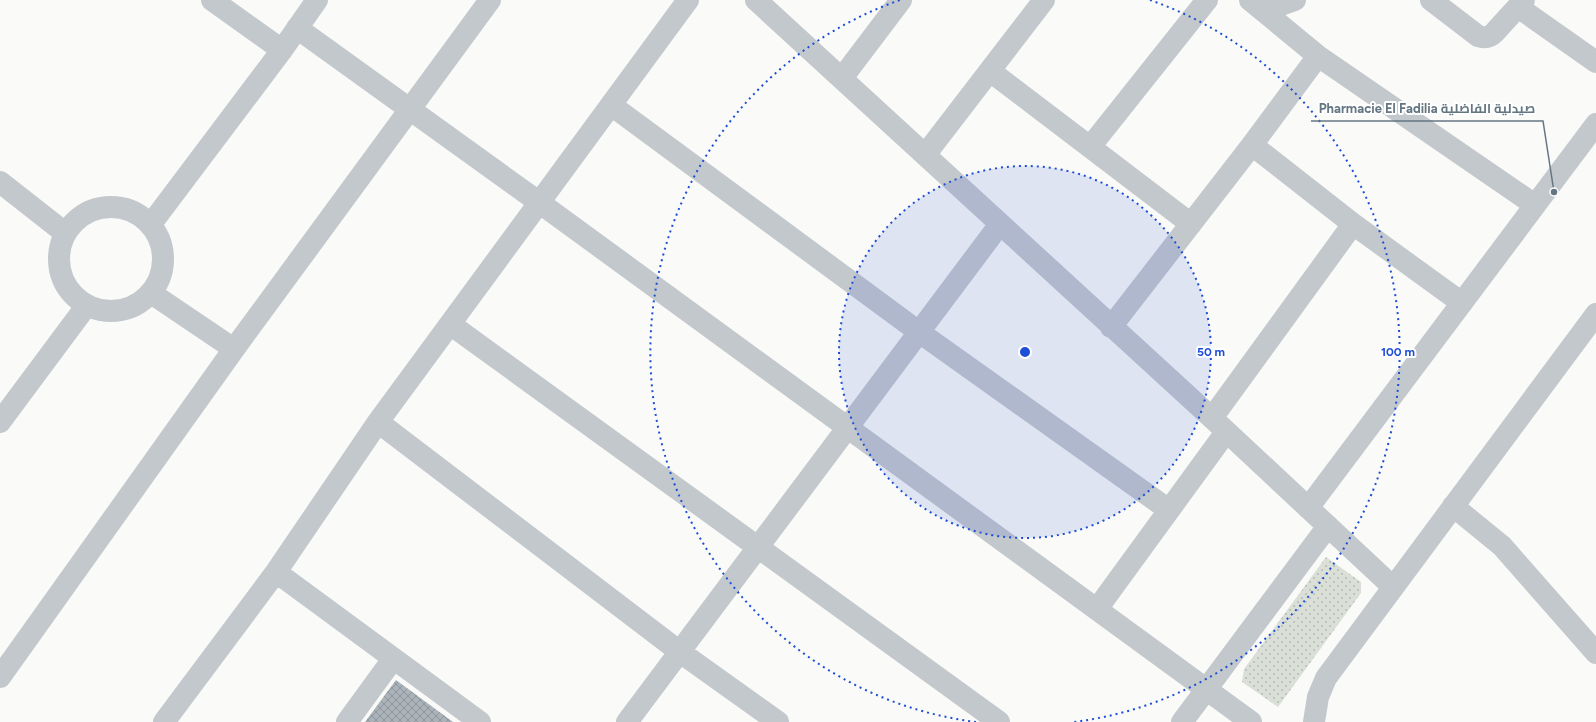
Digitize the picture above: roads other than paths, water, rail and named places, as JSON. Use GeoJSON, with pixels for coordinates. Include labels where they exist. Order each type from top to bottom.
{"type":"FeatureCollection","features":[{"type":"Feature","properties":{"kind":"street"},"geometry":{"type":"LineString","coordinates":[[212,0],[282,50]]}},
{"type":"Feature","properties":{"kind":"street"},"geometry":{"type":"LineString","coordinates":[[150,224],[282,50],[317,0]]}},
{"type":"Feature","properties":{"kind":"street"},"geometry":{"type":"LineString","coordinates":[[0,677],[234,349],[490,0]]}},
{"type":"Feature","properties":{"kind":"street"},"geometry":{"type":"LineString","coordinates":[[164,722],[276,572],[378,422],[688,0]]}},
{"type":"Feature","properties":{"kind":"street"},"geometry":{"type":"LineString","coordinates":[[842,78],[900,0]]}},
{"type":"Feature","properties":{"kind":"street"},"geometry":{"type":"LineString","coordinates":[[925,155],[1044,0]]}},
{"type":"Feature","properties":{"kind":"street"},"geometry":{"type":"LineString","coordinates":[[1090,147],[1207,0]]}},
{"type":"Feature","properties":{"kind":"street"},"geometry":{"type":"LineString","coordinates":[[1257,6],[1295,0]]}},
{"type":"Feature","properties":{"kind":"street"},"geometry":{"type":"LineString","coordinates":[[1431,0],[1482,38],[1491,36],[1521,4],[1596,62]]}},
{"type":"Feature","properties":{"kind":"street"},"geometry":{"type":"LineString","coordinates":[[758,1],[1393,587]]}},
{"type":"Feature","properties":{"kind":"street"},"geometry":{"type":"LineString","coordinates":[[1257,6],[1318,56],[1535,205]]}},
{"type":"Feature","properties":{"kind":"street"},"geometry":{"type":"LineString","coordinates":[[297,28],[1097,608],[1251,722]]}},
{"type":"Feature","properties":{"kind":"street"},"geometry":{"type":"LineString","coordinates":[[1111,327],[1252,145],[1318,56]]}},
{"type":"Feature","properties":{"kind":"street"},"geometry":{"type":"LineString","coordinates":[[990,71],[1191,224]]}},
{"type":"Feature","properties":{"kind":"street"},"geometry":{"type":"LineString","coordinates":[[611,105],[919,332],[1169,510]]}},
{"type":"Feature","properties":{"kind":"street"},"geometry":{"type":"LineString","coordinates":[[1308,508],[1596,124]]}},
{"type":"Feature","properties":{"kind":"street"},"geometry":{"type":"LineString","coordinates":[[1252,145],[1353,224],[1462,303]]}},
{"type":"Feature","properties":{"kind":"street"},"geometry":{"type":"LineString","coordinates":[[0,182],[65,233]]}},
{"type":"Feature","properties":{"kind":"street"},"geometry":{"type":"LineString","coordinates":[[106,207],[122,208],[133,211],[138,213],[150,224],[159,236],[163,251],[164,266],[159,281],[150,294],[137,305],[121,310],[103,311],[87,306],[73,295],[64,282],[59,265],[59,254],[65,233],[76,220],[90,211],[106,207]]}},
{"type":"Feature","properties":{"kind":"street"},"geometry":{"type":"LineString","coordinates":[[627,722],[1000,224]]}},
{"type":"Feature","properties":{"kind":"street"},"geometry":{"type":"LineString","coordinates":[[1097,608],[1169,510],[1219,425],[1353,224]]}},
{"type":"Feature","properties":{"kind":"street"},"geometry":{"type":"LineString","coordinates":[[150,294],[234,349]]}},
{"type":"Feature","properties":{"kind":"street"},"geometry":{"type":"LineString","coordinates":[[0,422],[87,306]]}},
{"type":"Feature","properties":{"kind":"street"},"geometry":{"type":"LineString","coordinates":[[1314,722],[1318,697],[1326,678],[1596,314]]}},
{"type":"Feature","properties":{"kind":"street"},"geometry":{"type":"LineString","coordinates":[[450,324],[999,722]]}},
{"type":"Feature","properties":{"kind":"street"},"geometry":{"type":"LineString","coordinates":[[378,422],[680,652],[778,722]]}},
{"type":"Feature","properties":{"kind":"street"},"geometry":{"type":"LineString","coordinates":[[1453,506],[1502,546],[1596,653]]}},
{"type":"Feature","properties":{"kind":"street"},"geometry":{"type":"LineString","coordinates":[[1182,722],[1328,526]]}},
{"type":"Feature","properties":{"kind":"street"},"geometry":{"type":"LineString","coordinates":[[276,572],[480,722]]}},
{"type":"Feature","properties":{"kind":"street"},"geometry":{"type":"LineString","coordinates":[[347,722],[393,659]]}},
{"type":"Feature","properties":{"kind":"place","name":"Pharmacie El Fadilia صيدلية الفاضلية"},"geometry":{"type":"Point","coordinates":[1554,192]}}]}
